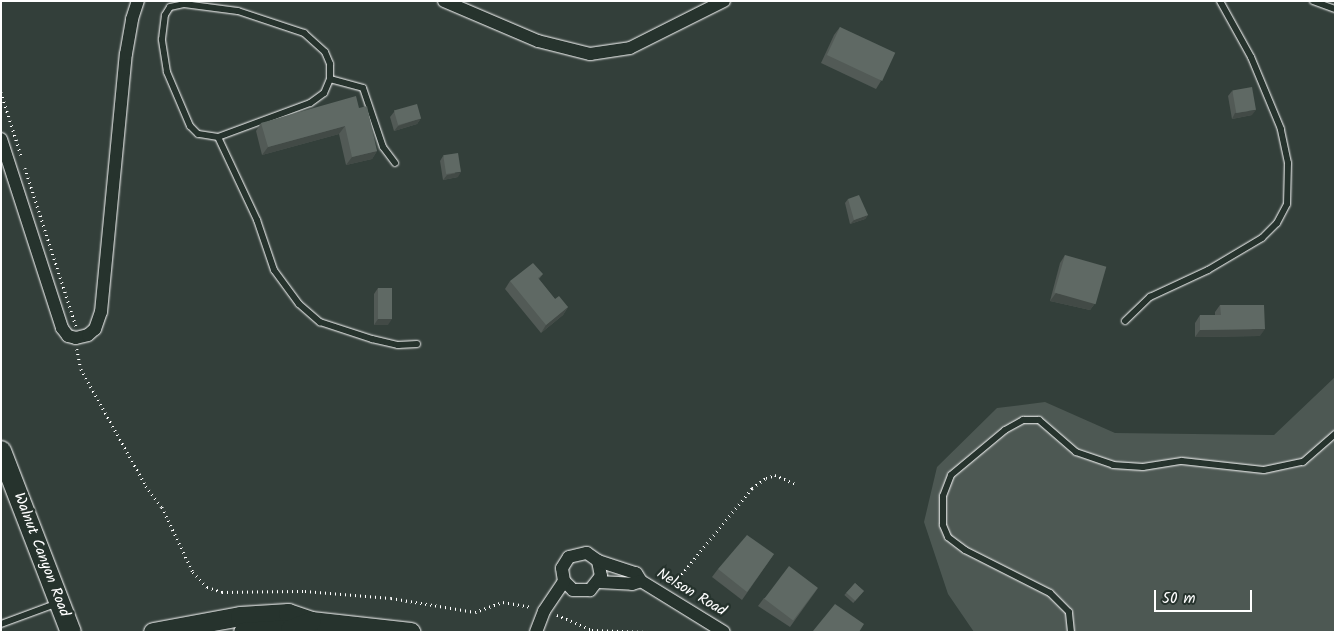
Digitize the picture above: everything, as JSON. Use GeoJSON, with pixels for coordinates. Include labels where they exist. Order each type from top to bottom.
{"type":"FeatureCollection","features":[{"type":"Feature","properties":{"kind":"main road","name":"Walnut Canyon Road"},"geometry":{"type":"LineString","coordinates":[[1,451],[70,632]]}},
{"type":"Feature","properties":{"kind":"street"},"geometry":{"type":"LineString","coordinates":[[1,139],[62,328],[68,336],[76,338],[88,335],[95,329],[101,312],[126,54],[132,20],[138,1]]}},
{"type":"Feature","properties":{"kind":"street"},"geometry":{"type":"LineString","coordinates":[[444,1],[538,41],[590,54],[630,48],[724,1]]}},
{"type":"Feature","properties":{"kind":"street","name":"Nelson Road"},"geometry":{"type":"LineString","coordinates":[[536,632],[544,611],[564,581],[562,568],[568,557],[587,553],[598,561],[636,573],[641,581],[724,632]]}},
{"type":"Feature","properties":{"kind":"street"},"geometry":{"type":"LineString","coordinates":[[598,561],[601,571],[599,582]]}},
{"type":"Feature","properties":{"kind":"street","name":"Nelson Road"},"geometry":{"type":"LineString","coordinates":[[564,581],[578,592],[590,590],[599,582],[632,584],[641,581]]}},
{"type":"Feature","properties":{"kind":"street"},"geometry":{"type":"LineString","coordinates":[[153,632],[240,616],[288,613],[311,622],[410,632]]}},
{"type":"Feature","properties":{"kind":"street"},"geometry":{"type":"LineString","coordinates":[[244,632],[290,629],[311,622]]}},
{"type":"Feature","properties":{"kind":"lane"},"geometry":{"type":"LineString","coordinates":[[1125,321],[1150,298],[1262,238],[1277,223],[1287,204],[1288,163],[1281,129],[1251,57],[1220,1]]}},
{"type":"Feature","properties":{"kind":"lane"},"geometry":{"type":"LineString","coordinates":[[1313,1],[1335,9]]}},
{"type":"Feature","properties":{"kind":"lane"},"geometry":{"type":"LineString","coordinates":[[169,4],[197,4],[238,11],[304,33],[325,52],[330,64],[330,79],[324,93],[310,103],[218,138],[206,138],[190,126],[167,72],[162,23],[169,4]]}},
{"type":"Feature","properties":{"kind":"lane"},"geometry":{"type":"LineString","coordinates":[[330,79],[363,88],[383,147],[395,163]]}},
{"type":"Feature","properties":{"kind":"lane"},"geometry":{"type":"LineString","coordinates":[[218,138],[257,220],[274,270],[299,304],[320,322],[398,346],[417,344]]}},
{"type":"Feature","properties":{"kind":"lane"},"geometry":{"type":"LineString","coordinates":[[1071,632],[1069,612],[1050,592],[965,550],[945,531],[942,503],[951,475],[1005,430],[1023,420],[1039,420],[1076,452],[1113,465],[1143,467],[1182,461],[1264,470],[1303,462],[1335,434]]}},
{"type":"Feature","properties":{"kind":"lane"},"geometry":{"type":"LineString","coordinates":[[1,624],[59,603]]}},
{"type":"Feature","properties":{"kind":"path"},"geometry":{"type":"LineString","coordinates":[[1,92],[22,158]]}},
{"type":"Feature","properties":{"kind":"path"},"geometry":{"type":"LineString","coordinates":[[25,167],[76,327]]}},
{"type":"Feature","properties":{"kind":"path"},"geometry":{"type":"LineString","coordinates":[[77,349],[81,369],[146,486],[162,507],[193,572],[206,587],[222,592],[305,591],[391,598],[475,612],[503,602],[532,607]]}},
{"type":"Feature","properties":{"kind":"path"},"geometry":{"type":"LineString","coordinates":[[664,595],[752,488],[766,478],[775,475],[797,485]]}},
{"type":"Feature","properties":{"kind":"path"},"geometry":{"type":"LineString","coordinates":[[556,615],[592,630],[648,632]]}},
{"type":"Feature","properties":{"kind":"shaded area"},"geometry":{"type":"Polygon","coordinates":[[[1335,377],[1335,632],[974,632],[948,594],[924,522],[937,467],[997,408],[1045,402],[1115,433],[1274,435],[1335,377]]]}},
{"type":"Feature","properties":{"kind":"building"},"geometry":{"type":"Polygon","coordinates":[[[840,27],[895,53],[882,81],[827,55],[840,27]]]}},
{"type":"Feature","properties":{"kind":"building"},"geometry":{"type":"Polygon","coordinates":[[[1252,87],[1256,110],[1236,113],[1232,90],[1252,87]]]}},
{"type":"Feature","properties":{"kind":"building"},"geometry":{"type":"Polygon","coordinates":[[[356,96],[359,108],[367,106],[377,151],[352,157],[345,126],[268,147],[261,123],[356,96]]]}},
{"type":"Feature","properties":{"kind":"building"},"geometry":{"type":"Polygon","coordinates":[[[417,104],[421,118],[398,125],[394,111],[417,104]]]}},
{"type":"Feature","properties":{"kind":"building"},"geometry":{"type":"Polygon","coordinates":[[[458,153],[461,172],[446,174],[443,155],[458,153]]]}},
{"type":"Feature","properties":{"kind":"building"},"geometry":{"type":"Polygon","coordinates":[[[859,195],[868,215],[854,220],[848,199],[859,195]]]}},
{"type":"Feature","properties":{"kind":"building"},"geometry":{"type":"Polygon","coordinates":[[[1065,255],[1106,267],[1096,304],[1054,292],[1065,255]]]}},
{"type":"Feature","properties":{"kind":"building"},"geometry":{"type":"Polygon","coordinates":[[[533,263],[543,274],[538,278],[555,299],[559,296],[568,307],[546,325],[510,281],[533,263]]]}},
{"type":"Feature","properties":{"kind":"building"},"geometry":{"type":"Polygon","coordinates":[[[378,288],[392,288],[392,319],[378,319],[378,288]]]}},
{"type":"Feature","properties":{"kind":"building"},"geometry":{"type":"Polygon","coordinates":[[[1220,305],[1264,305],[1265,329],[1200,330],[1200,315],[1221,315],[1220,305]]]}},
{"type":"Feature","properties":{"kind":"building"},"geometry":{"type":"Polygon","coordinates":[[[747,535],[774,554],[747,592],[718,569],[747,535]]]}},
{"type":"Feature","properties":{"kind":"building"},"geometry":{"type":"Polygon","coordinates":[[[789,566],[818,588],[793,620],[764,599],[789,566]]]}},
{"type":"Feature","properties":{"kind":"building"},"geometry":{"type":"Polygon","coordinates":[[[855,583],[864,591],[855,601],[846,593],[855,583]]]}},
{"type":"Feature","properties":{"kind":"building"},"geometry":{"type":"Polygon","coordinates":[[[835,604],[864,624],[859,632],[813,631],[835,604]]]}}]}
